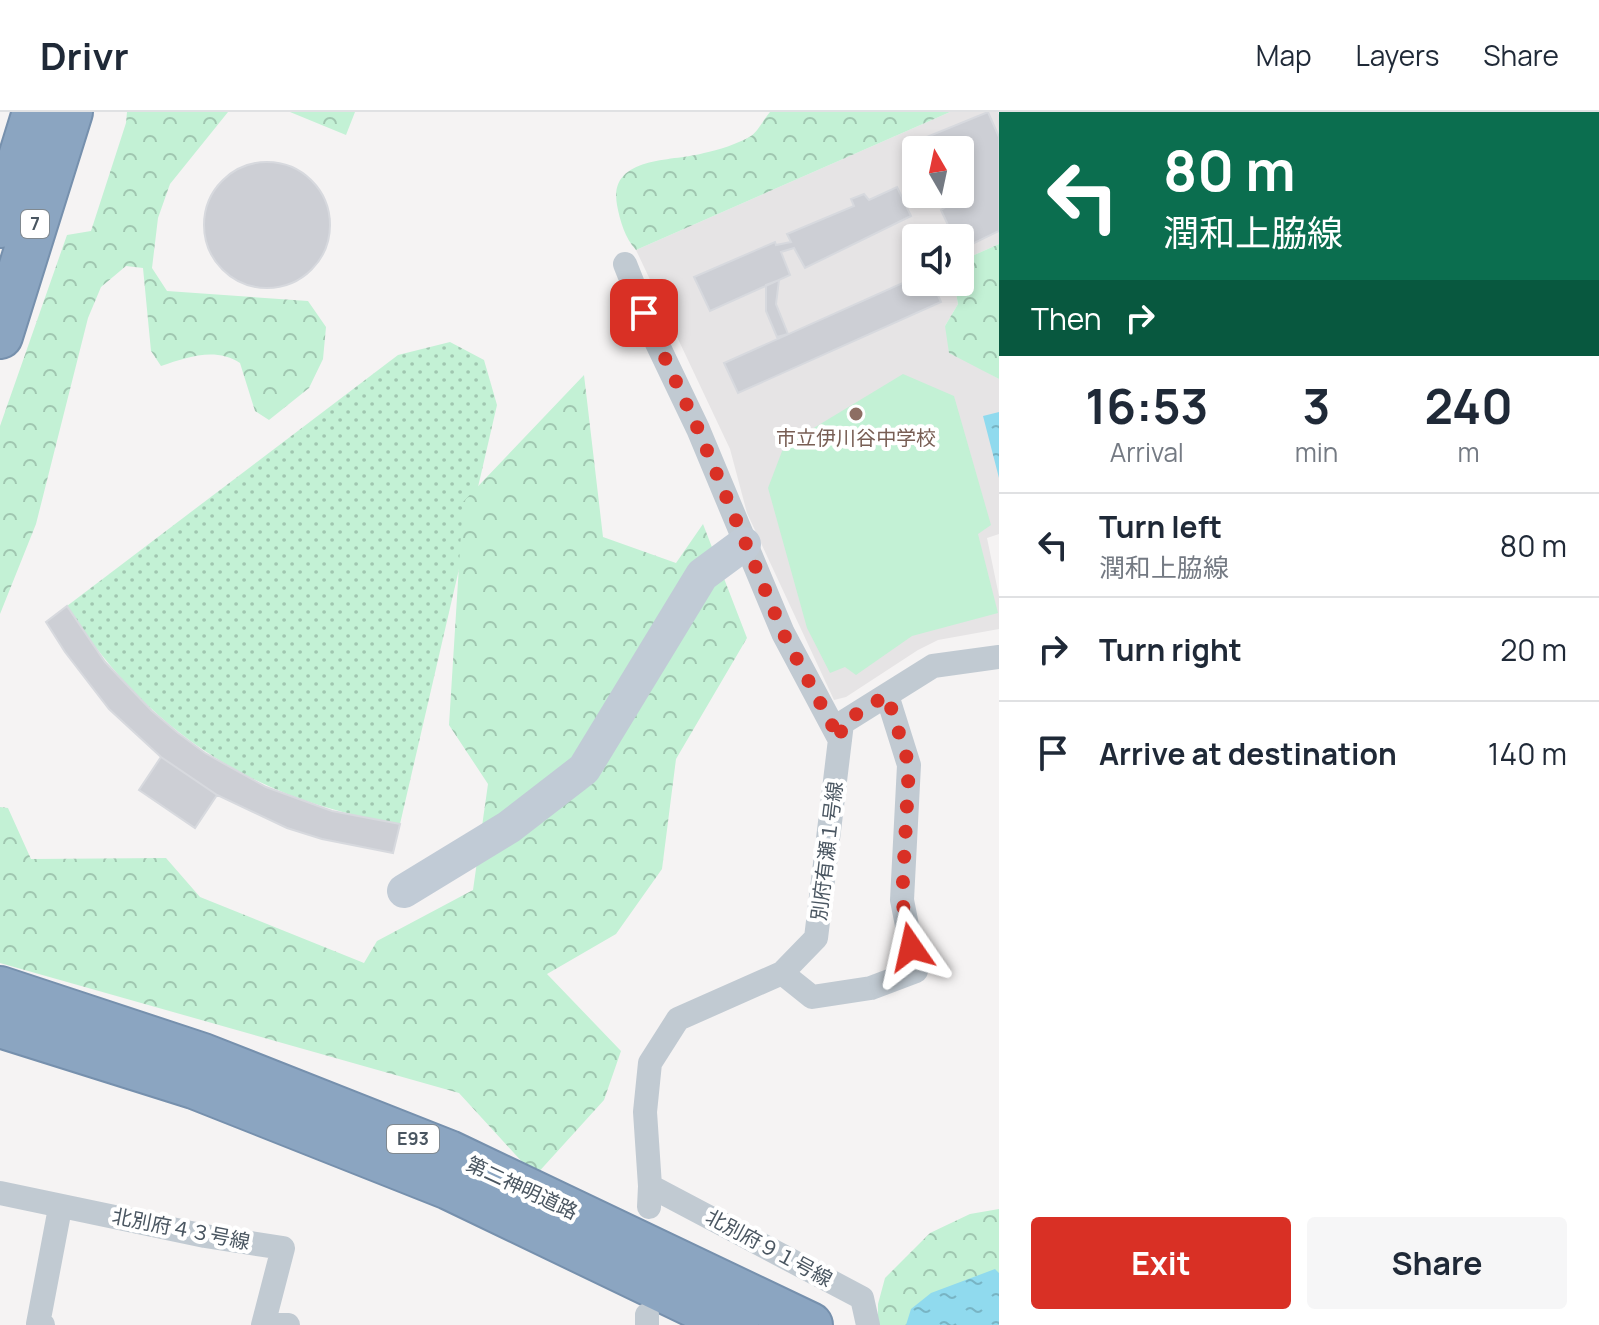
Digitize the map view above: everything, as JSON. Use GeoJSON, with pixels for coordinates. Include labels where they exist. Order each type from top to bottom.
{"type":"FeatureCollection","features":[{"type":"Feature","properties":{"kind":"highway","name":"7"},"geometry":{"type":"LineString","coordinates":[[0,225],[35,112]]}},
{"type":"Feature","properties":{"kind":"highway","name":"7"},"geometry":{"type":"LineString","coordinates":[[0,336],[70,112]]}},
{"type":"Feature","properties":{"kind":"highway","name":"第二神明道路"},"geometry":{"type":"LineString","coordinates":[[0,989],[203,1056],[449,1153],[810,1325]]}},
{"type":"Feature","properties":{"kind":"highway","name":"第二神明道路"},"geometry":{"type":"LineString","coordinates":[[0,1025],[194,1086],[449,1187],[736,1325]]}},
{"type":"Feature","properties":{"kind":"street"},"geometry":{"type":"LineString","coordinates":[[625,264],[783,633],[840,740]]}},
{"type":"Feature","properties":{"kind":"street"},"geometry":{"type":"LineString","coordinates":[[404,891],[509,827],[584,769],[702,575],[744,544]]}},
{"type":"Feature","properties":{"kind":"street"},"geometry":{"type":"LineString","coordinates":[[840,740],[842,723],[933,666],[999,657]]}},
{"type":"Feature","properties":{"kind":"street"},"geometry":{"type":"LineString","coordinates":[[782,973],[812,997],[871,988],[916,971],[902,900],[909,765],[887,695]]}},
{"type":"Feature","properties":{"kind":"street","name":"別府有瀬１号線"},"geometry":{"type":"LineString","coordinates":[[649,1196],[645,1112],[650,1063],[678,1019],[782,973],[816,938],[840,740]]}},
{"type":"Feature","properties":{"kind":"street","name":"北別府４３号線"},"geometry":{"type":"LineString","coordinates":[[0,1193],[60,1208],[283,1248],[272,1324]]}},
{"type":"Feature","properties":{"kind":"street","name":"北別府９１号線"},"geometry":{"type":"LineString","coordinates":[[649,1196],[862,1298],[868,1325]]}},
{"type":"Feature","properties":{"kind":"street"},"geometry":{"type":"LineString","coordinates":[[43,1325],[38,1324],[60,1208]]}},
{"type":"Feature","properties":{"kind":"shaded area","name":"市立伊川谷中学校"},"geometry":{"type":"Polygon","coordinates":[[[950,112],[998,112],[999,244],[974,255],[974,224],[902,224],[902,296],[957,296],[958,304],[945,326],[983,370],[999,379],[999,534],[987,538],[999,596],[999,629],[938,640],[846,697],[834,700],[747,513],[730,449],[636,250],[950,112]]]}},
{"type":"Feature","properties":{"kind":"green space"},"geometry":{"type":"Polygon","coordinates":[[[127,112],[228,112],[170,184],[158,218],[152,268],[167,291],[308,301],[326,327],[323,359],[309,388],[269,420],[255,411],[240,363],[231,358],[201,355],[161,366],[151,351],[143,268],[126,266],[101,287],[88,318],[36,524],[0,614],[0,426],[67,235],[91,231],[127,112]]]}},
{"type":"Feature","properties":{"kind":"green space"},"geometry":{"type":"Polygon","coordinates":[[[290,112],[355,112],[346,135],[290,112]]]}},
{"type":"Feature","properties":{"kind":"green space"},"geometry":{"type":"Polygon","coordinates":[[[770,112],[950,112],[636,250],[624,229],[617,205],[617,189],[622,177],[646,164],[710,152],[740,142],[754,134],[770,112]]]}},
{"type":"Feature","properties":{"kind":"green space"},"geometry":{"type":"Polygon","coordinates":[[[999,244],[999,379],[949,353],[945,326],[958,304],[957,296],[974,296],[974,255],[999,244]]]}},
{"type":"Feature","properties":{"kind":"green space"},"geometry":{"type":"Polygon","coordinates":[[[450,342],[484,360],[497,405],[400,824],[297,798],[251,778],[208,753],[169,724],[132,690],[98,650],[67,606],[398,355],[450,342]]]}},
{"type":"Feature","properties":{"kind":"green space"},"geometry":{"type":"Polygon","coordinates":[[[903,374],[954,396],[991,525],[978,534],[998,613],[912,636],[856,675],[845,667],[830,673],[807,628],[768,488],[784,446],[903,374]]]}},
{"type":"Feature","properties":{"kind":"green space"},"geometry":{"type":"Polygon","coordinates":[[[584,375],[603,537],[676,563],[703,524],[747,638],[676,759],[662,869],[616,934],[547,974],[621,1051],[604,1100],[535,1176],[459,1093],[0,963],[0,807],[8,808],[31,859],[166,858],[200,897],[364,963],[377,941],[473,890],[488,784],[449,725],[463,502],[584,375]]]}},
{"type":"Feature","properties":{"kind":"green space"},"geometry":{"type":"Polygon","coordinates":[[[999,1209],[999,1325],[878,1325],[878,1304],[885,1278],[930,1233],[970,1214],[999,1209]]]}},
{"type":"Feature","properties":{"kind":"water"},"geometry":{"type":"Polygon","coordinates":[[[999,412],[999,478],[983,416],[999,412]]]}},
{"type":"Feature","properties":{"kind":"water"},"geometry":{"type":"Polygon","coordinates":[[[995,1269],[999,1273],[999,1325],[906,1325],[911,1309],[931,1293],[995,1269]]]}},
{"type":"Feature","properties":{"kind":"building"},"geometry":{"type":"Polygon","coordinates":[[[988,112],[999,137],[999,231],[974,243],[974,224],[948,224],[941,210],[944,208],[974,208],[974,136],[929,136],[988,112]]]}},
{"type":"Feature","properties":{"kind":"building"},"geometry":{"type":"Polygon","coordinates":[[[267,162],[291,167],[312,180],[325,201],[330,225],[325,249],[312,270],[291,283],[267,288],[243,283],[222,270],[209,249],[204,225],[209,201],[222,180],[243,167],[267,162]]]}},
{"type":"Feature","properties":{"kind":"building"},"geometry":{"type":"Polygon","coordinates":[[[897,187],[902,197],[902,208],[907,208],[911,216],[805,268],[794,248],[781,252],[790,275],[710,311],[694,277],[775,242],[776,245],[791,242],[787,234],[854,206],[851,199],[864,194],[869,200],[897,187]]]}},
{"type":"Feature","properties":{"kind":"building"},"geometry":{"type":"Polygon","coordinates":[[[779,280],[776,304],[788,334],[777,337],[766,311],[766,285],[779,280]]]}},
{"type":"Feature","properties":{"kind":"building"},"geometry":{"type":"Polygon","coordinates":[[[902,283],[902,296],[938,296],[941,302],[738,393],[724,363],[902,283]]]}},
{"type":"Feature","properties":{"kind":"building"},"geometry":{"type":"Polygon","coordinates":[[[67,606],[105,662],[178,733],[205,753],[266,787],[332,811],[400,824],[393,853],[322,839],[287,828],[217,795],[161,757],[109,709],[46,622],[67,606]]]}},
{"type":"Feature","properties":{"kind":"building"},"geometry":{"type":"Polygon","coordinates":[[[161,757],[217,795],[195,828],[139,790],[161,757]]]}},
{"type":"Feature","properties":{"kind":"place","name":"市立伊川谷中学校"},"geometry":{"type":"Point","coordinates":[856,414]}},
{"type":"Feature","properties":{"kind":"route"},"geometry":{"type":"LineString","coordinates":[[644,313],[698,429],[718,484],[783,633],[840,740],[842,723],[887,695],[909,765],[902,900],[911,947]]}}]}
